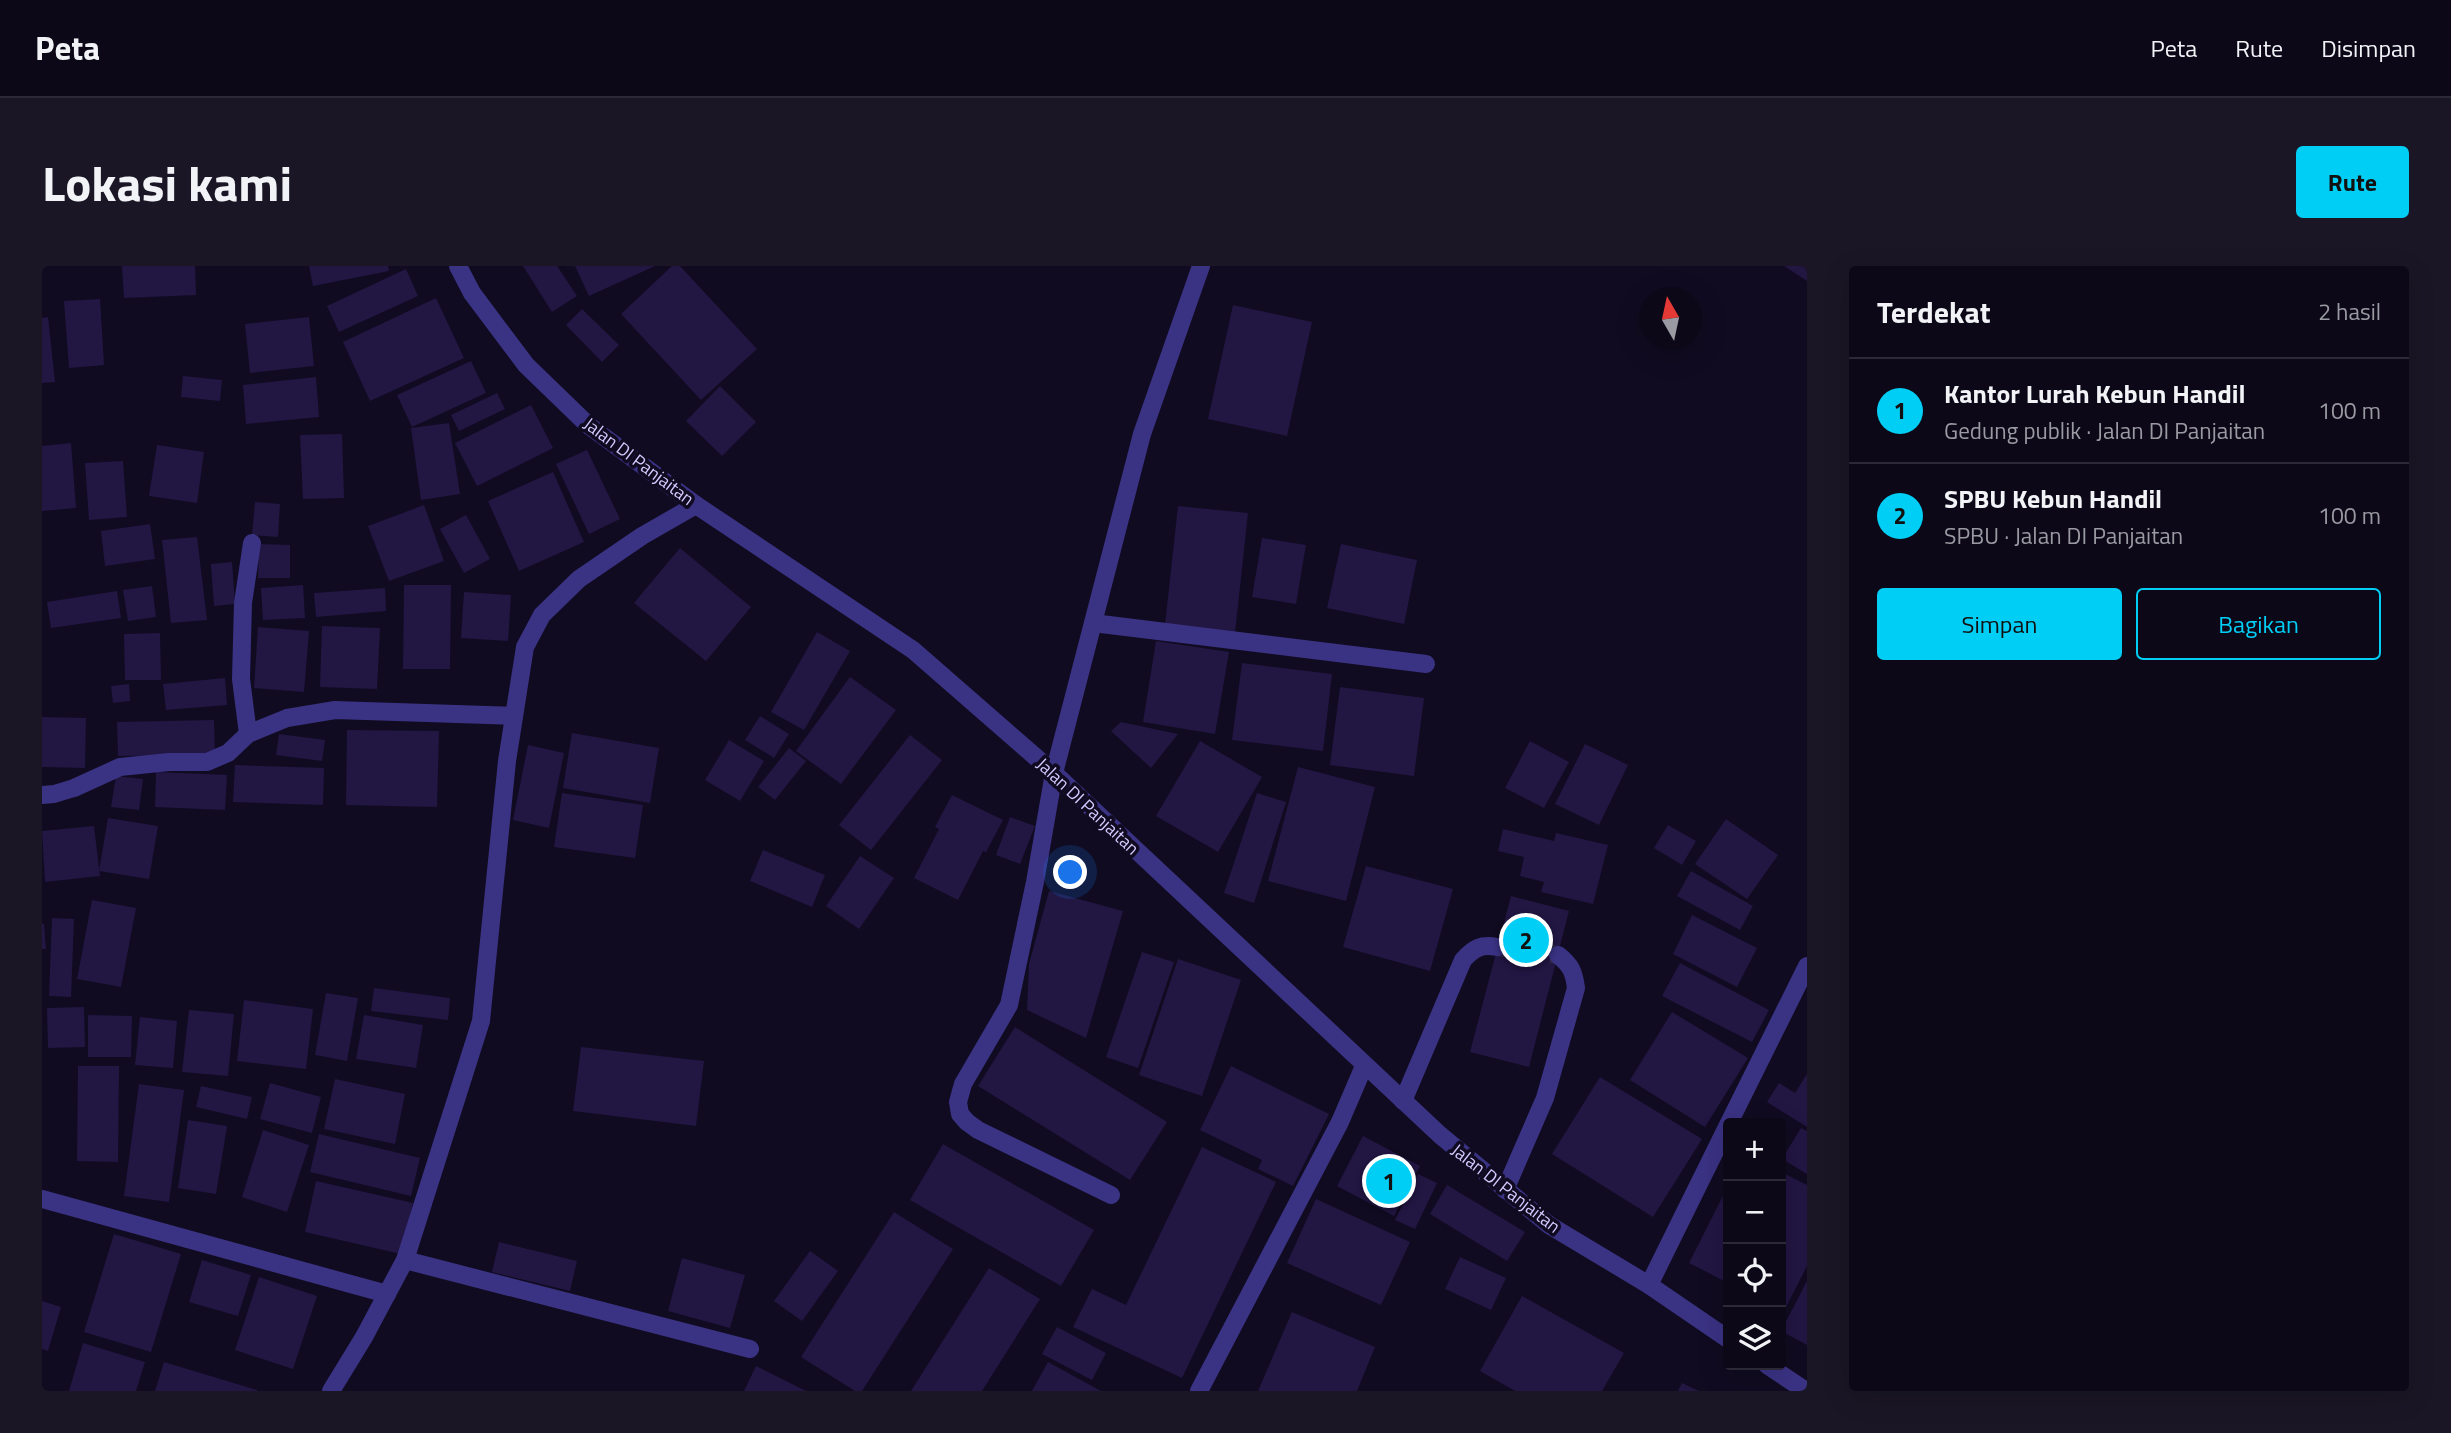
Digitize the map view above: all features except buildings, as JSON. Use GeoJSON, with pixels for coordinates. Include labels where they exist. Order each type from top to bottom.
{"type":"FeatureCollection","features":[{"type":"Feature","properties":{"kind":"street","name":"Jalan DI Panjaitan"},"geometry":{"type":"LineString","coordinates":[[458,266],[472,293],[526,365],[589,425],[696,505],[913,650],[1054,773],[1364,1066],[1505,1190],[1549,1225],[1648,1285],[1723,1336]]}},
{"type":"Feature","properties":{"kind":"street"},"geometry":{"type":"LineString","coordinates":[[1111,1195],[978,1130],[960,1114],[958,1102],[963,1084],[1009,1005],[1054,773],[1142,434],[1200,266]]}},
{"type":"Feature","properties":{"kind":"street"},"geometry":{"type":"LineString","coordinates":[[331,1391],[364,1337],[405,1260],[481,1021],[507,761],[526,647],[542,615],[579,579],[642,536],[696,505]]}},
{"type":"Feature","properties":{"kind":"street"},"geometry":{"type":"LineString","coordinates":[[248,734],[242,679],[243,603],[252,543]]}},
{"type":"Feature","properties":{"kind":"street"},"geometry":{"type":"LineString","coordinates":[[1093,623],[1426,664]]}},
{"type":"Feature","properties":{"kind":"street"},"geometry":{"type":"LineString","coordinates":[[42,795],[74,788],[120,767],[169,762],[207,762],[228,753],[248,734],[287,718],[335,710],[514,716]]}},
{"type":"Feature","properties":{"kind":"street"},"geometry":{"type":"LineString","coordinates":[[1402,1101],[1463,960],[1483,945],[1497,947]]}},
{"type":"Feature","properties":{"kind":"street"},"geometry":{"type":"LineString","coordinates":[[1505,1190],[1545,1098],[1576,988],[1570,964],[1558,955]]}},
{"type":"Feature","properties":{"kind":"street"},"geometry":{"type":"LineString","coordinates":[[1732,1118],[1807,966]]}},
{"type":"Feature","properties":{"kind":"street"},"geometry":{"type":"LineString","coordinates":[[1199,1391],[1340,1122],[1364,1066]]}},
{"type":"Feature","properties":{"kind":"street"},"geometry":{"type":"LineString","coordinates":[[1648,1285],[1723,1136]]}},
{"type":"Feature","properties":{"kind":"street"},"geometry":{"type":"LineString","coordinates":[[42,1199],[387,1294]]}},
{"type":"Feature","properties":{"kind":"street"},"geometry":{"type":"LineString","coordinates":[[405,1260],[750,1349]]}},
{"type":"Feature","properties":{"kind":"street"},"geometry":{"type":"LineString","coordinates":[[1774,1370],[1806,1391]]}},
{"type":"Feature","properties":{"kind":"tunnel"},"geometry":{"type":"LineString","coordinates":[[1497,947],[1558,955]]}},
{"type":"Feature","properties":{"kind":"place","name":"SPBU Kebun Handil"},"geometry":{"type":"Point","coordinates":[1526,940]}},
{"type":"Feature","properties":{"kind":"place","name":"Kantor Lurah Kebun Handil"},"geometry":{"type":"Point","coordinates":[1389,1181]}}]}
